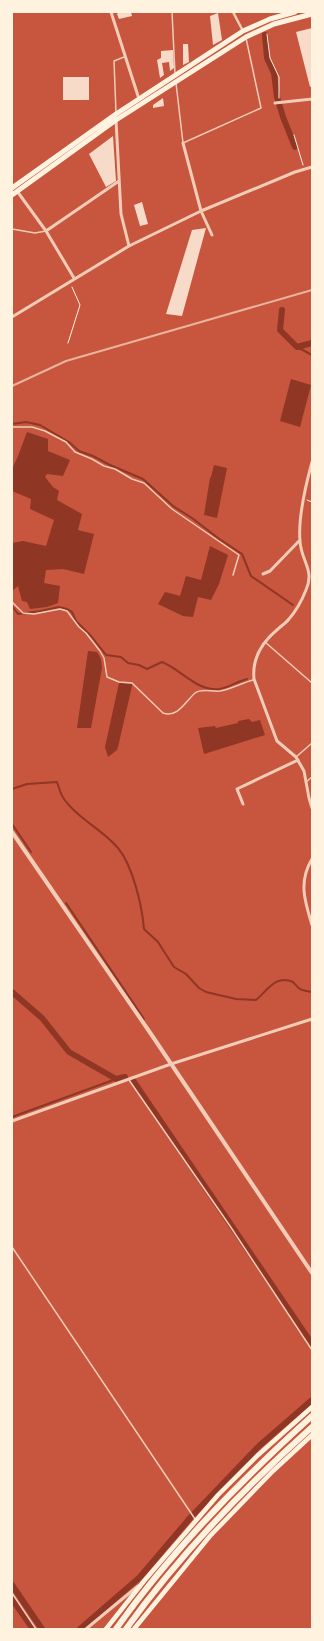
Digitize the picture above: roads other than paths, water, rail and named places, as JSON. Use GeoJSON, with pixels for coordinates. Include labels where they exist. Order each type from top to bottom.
{"type":"FeatureCollection","features":[{"type":"Feature","properties":{"kind":"highway"},"geometry":{"type":"LineString","coordinates":[[116,1629],[142,1593],[203,1522],[261,1462],[312,1416]]}},
{"type":"Feature","properties":{"kind":"highway"},"geometry":{"type":"LineString","coordinates":[[126,1629],[143,1606],[214,1522],[268,1466],[312,1427]]}},
{"type":"Feature","properties":{"kind":"main road"},"geometry":{"type":"LineString","coordinates":[[12,196],[175,75],[243,31],[270,19],[295,12]]}},
{"type":"Feature","properties":{"kind":"main road"},"geometry":{"type":"LineString","coordinates":[[13,186],[116,114],[176,81],[246,37],[266,27],[312,14]]}},
{"type":"Feature","properties":{"kind":"main road"},"geometry":{"type":"LineString","coordinates":[[106,1629],[144,1581],[218,1495],[257,1456],[312,1407]]}},
{"type":"Feature","properties":{"kind":"main road"},"geometry":{"type":"LineString","coordinates":[[134,1629],[210,1536],[273,1471],[312,1435]]}},
{"type":"Feature","properties":{"kind":"main road"},"geometry":{"type":"LineString","coordinates":[[257,1456],[260,1469],[273,1471]]}},
{"type":"Feature","properties":{"kind":"street"},"geometry":{"type":"LineString","coordinates":[[111,12],[124,57],[140,102]]}},
{"type":"Feature","properties":{"kind":"street"},"geometry":{"type":"LineString","coordinates":[[233,12],[243,31]]}},
{"type":"Feature","properties":{"kind":"street"},"geometry":{"type":"LineString","coordinates":[[275,103],[312,99]]}},
{"type":"Feature","properties":{"kind":"street"},"geometry":{"type":"LineString","coordinates":[[116,114],[120,214],[129,246]]}},
{"type":"Feature","properties":{"kind":"street"},"geometry":{"type":"LineString","coordinates":[[183,143],[201,211],[212,235]]}},
{"type":"Feature","properties":{"kind":"street"},"geometry":{"type":"LineString","coordinates":[[12,317],[129,246],[201,211],[303,169],[312,167]]}},
{"type":"Feature","properties":{"kind":"street"},"geometry":{"type":"LineString","coordinates":[[46,231],[119,181]]}},
{"type":"Feature","properties":{"kind":"street"},"geometry":{"type":"LineString","coordinates":[[13,186],[46,231],[74,278]]}},
{"type":"Feature","properties":{"kind":"street"},"geometry":{"type":"LineString","coordinates":[[312,462],[305,488],[300,526],[300,540],[305,562],[311,574],[307,589],[294,613],[266,642],[255,659],[253,669],[254,679],[277,741],[296,757],[304,771],[308,798],[312,808]]}},
{"type":"Feature","properties":{"kind":"street"},"geometry":{"type":"LineString","coordinates":[[263,574],[270,571],[300,540]]}},
{"type":"Feature","properties":{"kind":"street"},"geometry":{"type":"LineString","coordinates":[[243,804],[237,789],[298,760]]}},
{"type":"Feature","properties":{"kind":"street"},"geometry":{"type":"LineString","coordinates":[[12,832],[312,1273]]}},
{"type":"Feature","properties":{"kind":"street"},"geometry":{"type":"LineString","coordinates":[[312,859],[306,873],[304,897],[312,925]]}},
{"type":"Feature","properties":{"kind":"street"},"geometry":{"type":"LineString","coordinates":[[12,1121],[171,1064],[312,1020]]}},
{"type":"Feature","properties":{"kind":"street"},"geometry":{"type":"LineString","coordinates":[[86,1629],[144,1581]]}},
{"type":"Feature","properties":{"kind":"lane"},"geometry":{"type":"LineString","coordinates":[[172,12],[175,75]]}},
{"type":"Feature","properties":{"kind":"lane"},"geometry":{"type":"LineString","coordinates":[[176,81],[183,143],[261,108],[246,37]]}},
{"type":"Feature","properties":{"kind":"lane"},"geometry":{"type":"LineString","coordinates":[[116,114],[114,61],[124,57]]}},
{"type":"Feature","properties":{"kind":"lane"},"geometry":{"type":"LineString","coordinates":[[12,229],[35,233],[46,231]]}},
{"type":"Feature","properties":{"kind":"lane"},"geometry":{"type":"LineString","coordinates":[[12,427],[32,427],[45,431],[66,442],[75,452],[104,466],[115,469],[132,479],[144,483],[172,509],[239,555],[233,575]]}},
{"type":"Feature","properties":{"kind":"lane"},"geometry":{"type":"LineString","coordinates":[[12,602],[23,613],[34,614],[60,608],[67,611],[100,651],[104,658],[107,677],[119,682],[132,683],[163,713],[169,715],[182,707],[199,691],[219,691],[254,679]]}},
{"type":"Feature","properties":{"kind":"lane"},"geometry":{"type":"LineString","coordinates":[[266,642],[312,683]]}},
{"type":"Feature","properties":{"kind":"lane"},"geometry":{"type":"LineString","coordinates":[[296,757],[312,743]]}},
{"type":"Feature","properties":{"kind":"lane"},"geometry":{"type":"LineString","coordinates":[[306,782],[312,777]]}},
{"type":"Feature","properties":{"kind":"lane"},"geometry":{"type":"LineString","coordinates":[[129,1080],[230,1226],[312,1350]]}},
{"type":"Feature","properties":{"kind":"lane"},"geometry":{"type":"LineString","coordinates":[[12,1247],[196,1521]]}},
{"type":"Feature","properties":{"kind":"lane"},"geometry":{"type":"LineString","coordinates":[[12,1593],[36,1629]]}},
{"type":"Feature","properties":{"kind":"waterway"},"geometry":{"type":"LineString","coordinates":[[265,35],[267,58],[274,73],[277,97],[295,147]]}},
{"type":"Feature","properties":{"kind":"waterway"},"geometry":{"type":"LineString","coordinates":[[282,310],[280,330],[297,347],[312,343]]}},
{"type":"Feature","properties":{"kind":"waterway"},"geometry":{"type":"LineString","coordinates":[[297,347],[312,355]]}},
{"type":"Feature","properties":{"kind":"waterway"},"geometry":{"type":"LineString","coordinates":[[12,424],[26,422],[40,425],[69,442],[79,451],[143,479],[173,506],[242,554],[251,576],[293,605]]}},
{"type":"Feature","properties":{"kind":"waterway"},"geometry":{"type":"LineString","coordinates":[[12,606],[18,614],[59,607],[67,609],[72,612],[76,621],[91,636],[106,655],[121,657],[128,663],[139,665],[147,669],[162,662],[204,687],[220,689],[247,679]]}},
{"type":"Feature","properties":{"kind":"waterway"},"geometry":{"type":"LineString","coordinates":[[12,789],[27,784],[57,782],[64,799],[70,806],[112,841],[118,848],[128,865],[136,887],[144,929],[158,942],[174,967],[186,974],[199,988],[206,992],[236,999],[256,1000],[272,985],[282,980],[287,980],[293,982],[301,990],[312,992]]}},
{"type":"Feature","properties":{"kind":"waterway"},"geometry":{"type":"LineString","coordinates":[[12,824],[31,852]]}},
{"type":"Feature","properties":{"kind":"waterway"},"geometry":{"type":"LineString","coordinates":[[66,903],[144,1019]]}},
{"type":"Feature","properties":{"kind":"waterway"},"geometry":{"type":"LineString","coordinates":[[12,992],[42,1018],[69,1052],[116,1079],[125,1077]]}},
{"type":"Feature","properties":{"kind":"waterway"},"geometry":{"type":"LineString","coordinates":[[12,1117],[116,1079]]}},
{"type":"Feature","properties":{"kind":"waterway"},"geometry":{"type":"LineString","coordinates":[[134,1082],[312,1344]]}},
{"type":"Feature","properties":{"kind":"waterway"},"geometry":{"type":"LineString","coordinates":[[80,1629],[140,1577],[190,1518],[260,1445],[312,1400]]}},
{"type":"Feature","properties":{"kind":"waterway"},"geometry":{"type":"LineString","coordinates":[[12,1585],[42,1629]]}},
{"type":"Feature","properties":{"kind":"waterway"},"geometry":{"type":"LineString","coordinates":[[12,1599],[33,1629]]}},
{"type":"Feature","properties":{"kind":"railway"},"geometry":{"type":"LineString","coordinates":[[12,386],[66,361],[312,290]]}}]}
